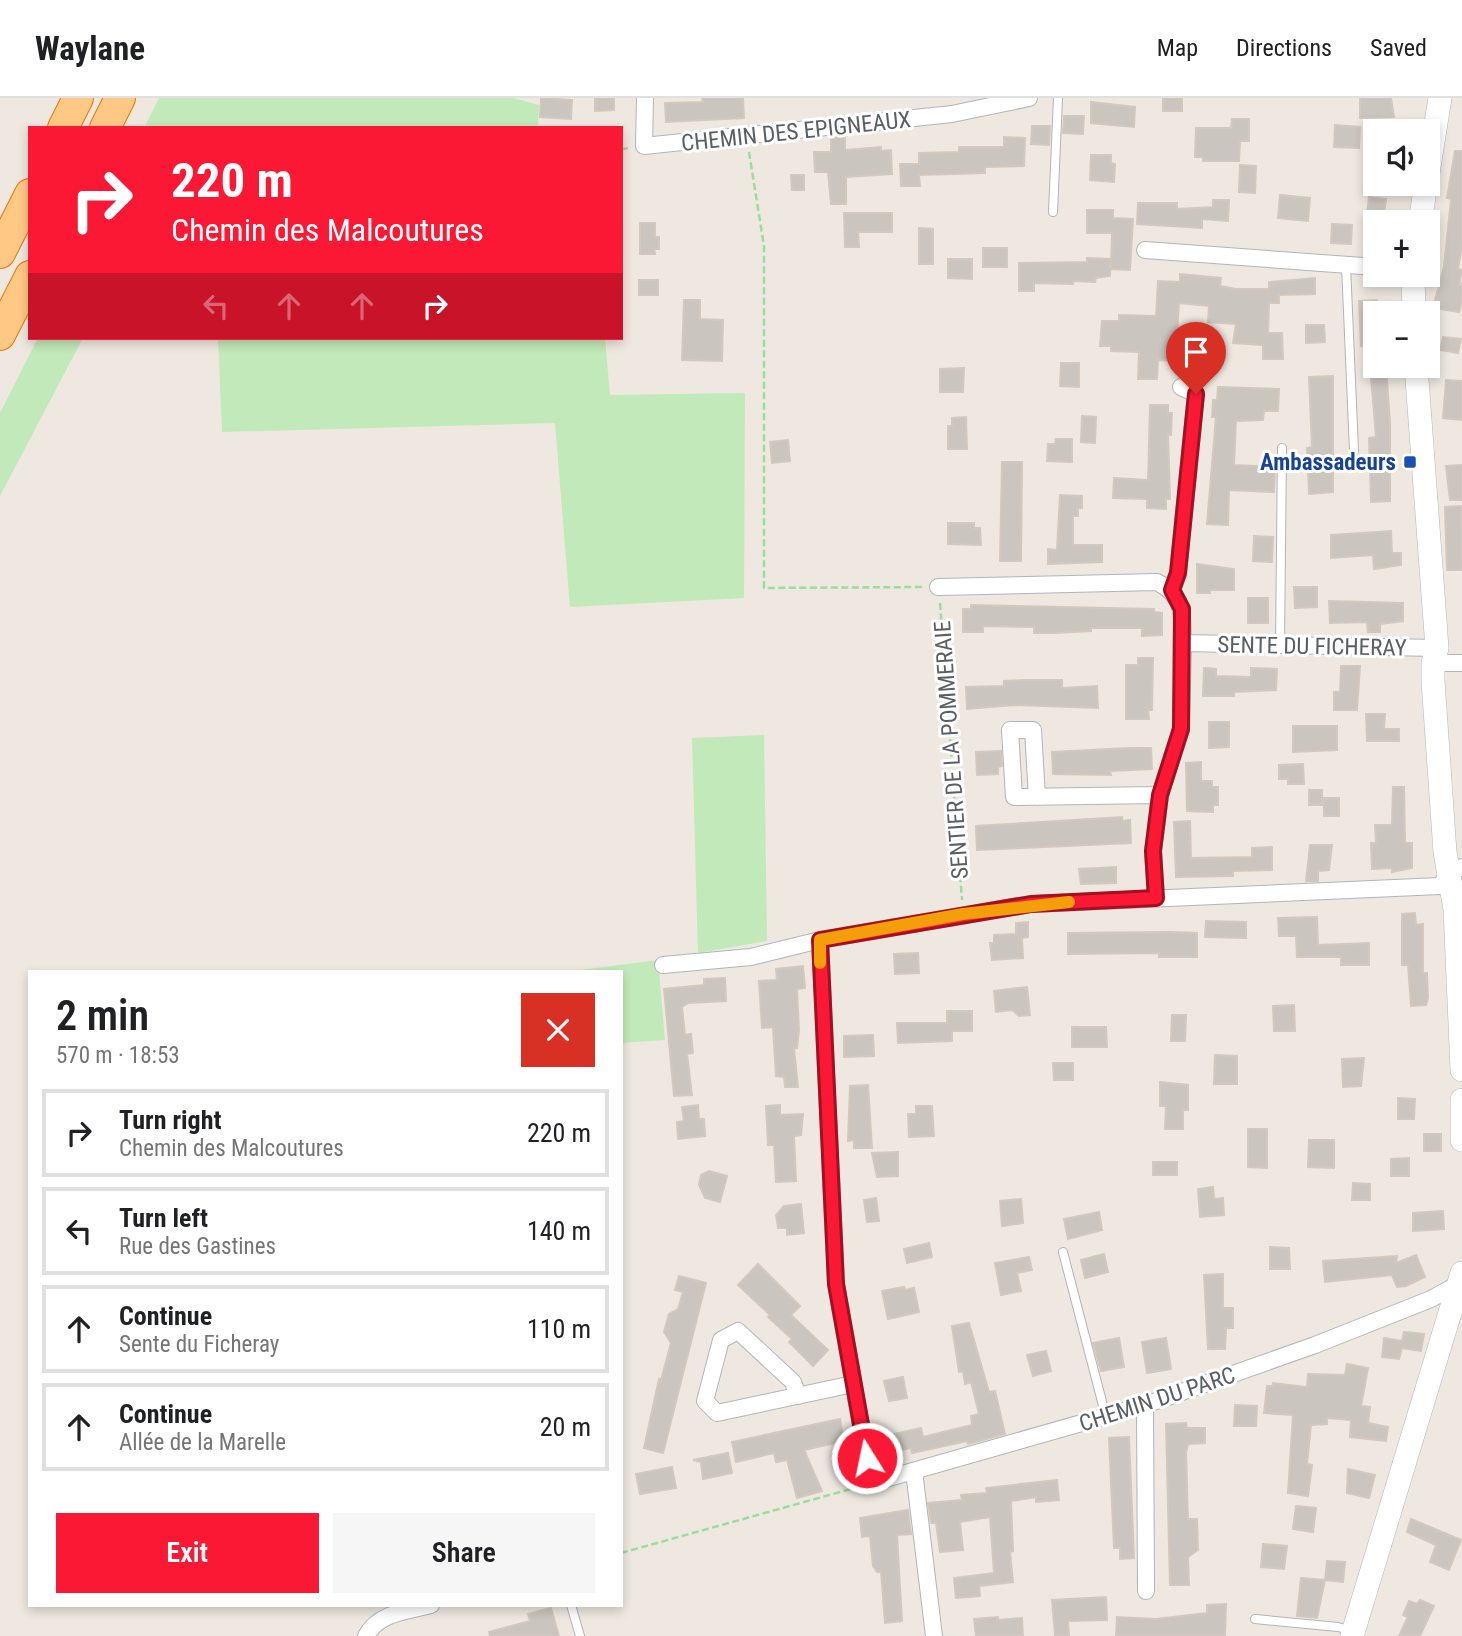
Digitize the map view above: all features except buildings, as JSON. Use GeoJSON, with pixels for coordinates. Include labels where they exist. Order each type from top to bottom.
{"type":"FeatureCollection","features":[{"type":"Feature","properties":{"kind":"highway"},"geometry":{"type":"LineString","coordinates":[[64,126],[78,98]]}},
{"type":"Feature","properties":{"kind":"highway"},"geometry":{"type":"LineString","coordinates":[[106,126],[120,98]]}},
{"type":"Feature","properties":{"kind":"highway"},"geometry":{"type":"LineString","coordinates":[[0,253],[28,198]]}},
{"type":"Feature","properties":{"kind":"highway"},"geometry":{"type":"LineString","coordinates":[[0,335],[28,280]]}},
{"type":"Feature","properties":{"kind":"main road"},"geometry":{"type":"LineString","coordinates":[[1437,119],[1440,98]]}},
{"type":"Feature","properties":{"kind":"main road"},"geometry":{"type":"LineString","coordinates":[[1417,378],[1445,852],[1456,870],[1455,909],[1462,1070]]}},
{"type":"Feature","properties":{"kind":"main road"},"geometry":{"type":"LineString","coordinates":[[1462,1100],[1462,1140]]}},
{"type":"Feature","properties":{"kind":"main road"},"geometry":{"type":"LineString","coordinates":[[1356,1635],[1449,1305],[1460,1279]]}},
{"type":"Feature","properties":{"kind":"street","name":"CHEMIN DES EPIGNEAUX"},"geometry":{"type":"LineString","coordinates":[[645,98],[644,146],[952,114],[1030,98]]}},
{"type":"Feature","properties":{"kind":"street"},"geometry":{"type":"LineString","coordinates":[[1145,250],[1363,266]]}},
{"type":"Feature","properties":{"kind":"street"},"geometry":{"type":"LineString","coordinates":[[1172,590],[1178,573],[1196,394],[1181,387]]}},
{"type":"Feature","properties":{"kind":"street"},"geometry":{"type":"LineString","coordinates":[[939,587],[1157,582],[1172,590],[1182,609],[1181,729],[1160,795],[1153,851],[1156,898]]}},
{"type":"Feature","properties":{"kind":"street","name":"SENTE DU FICHERAY"},"geometry":{"type":"LineString","coordinates":[[1183,643],[1280,645],[1435,655],[1462,663]]}},
{"type":"Feature","properties":{"kind":"street"},"geometry":{"type":"LineString","coordinates":[[1037,797],[1160,795]]}},
{"type":"Feature","properties":{"kind":"street"},"geometry":{"type":"LineString","coordinates":[[663,965],[751,957],[820,940],[1031,904],[1440,886],[1456,870]]}},
{"type":"Feature","properties":{"kind":"street"},"geometry":{"type":"LineString","coordinates":[[820,940],[836,1284],[871,1483]]}},
{"type":"Feature","properties":{"kind":"street","name":"CHEMIN DU PARC"},"geometry":{"type":"LineString","coordinates":[[871,1483],[1145,1405],[1315,1345],[1449,1305]]}},
{"type":"Feature","properties":{"kind":"street"},"geometry":{"type":"LineString","coordinates":[[798,1396],[793,1382],[738,1331],[721,1340],[705,1401],[718,1413],[798,1396],[853,1384]]}},
{"type":"Feature","properties":{"kind":"street"},"geometry":{"type":"LineString","coordinates":[[1145,1405],[1146,1591]]}},
{"type":"Feature","properties":{"kind":"street"},"geometry":{"type":"LineString","coordinates":[[914,1471],[934,1636]]}},
{"type":"Feature","properties":{"kind":"street"},"geometry":{"type":"LineString","coordinates":[[366,1636],[372,1624],[383,1618],[423,1607]]}},
{"type":"Feature","properties":{"kind":"lane"},"geometry":{"type":"LineString","coordinates":[[1053,212],[1058,98]]}},
{"type":"Feature","properties":{"kind":"lane"},"geometry":{"type":"LineString","coordinates":[[1346,265],[1354,451]]}},
{"type":"Feature","properties":{"kind":"lane"},"geometry":{"type":"LineString","coordinates":[[1280,645],[1282,448]]}},
{"type":"Feature","properties":{"kind":"lane"},"geometry":{"type":"LineString","coordinates":[[1063,1252],[1106,1417]]}},
{"type":"Feature","properties":{"kind":"lane"},"geometry":{"type":"LineString","coordinates":[[572,1607],[580,1636]]}},
{"type":"Feature","properties":{"kind":"lane"},"geometry":{"type":"LineString","coordinates":[[1255,1619],[1338,1627],[1356,1635]]}},
{"type":"Feature","properties":{"kind":"path"},"geometry":{"type":"LineString","coordinates":[[746,136],[764,246],[764,588],[939,587]]}},
{"type":"Feature","properties":{"kind":"path","name":"SENTIER DE LA POMMERAIE"},"geometry":{"type":"LineString","coordinates":[[939,587],[963,914]]}},
{"type":"Feature","properties":{"kind":"path"},"geometry":{"type":"LineString","coordinates":[[623,1552],[871,1483]]}},
{"type":"Feature","properties":{"kind":"green space"},"geometry":{"type":"Polygon","coordinates":[[[159,98],[513,98],[539,105],[538,126],[145,126],[159,98]]]}},
{"type":"Feature","properties":{"kind":"green space"},"geometry":{"type":"Polygon","coordinates":[[[37,340],[82,340],[0,496],[0,413],[37,340]]]}},
{"type":"Feature","properties":{"kind":"green space"},"geometry":{"type":"Polygon","coordinates":[[[218,340],[605,340],[610,395],[745,393],[744,598],[570,607],[555,423],[222,432],[218,340]]]}},
{"type":"Feature","properties":{"kind":"green space"},"geometry":{"type":"Polygon","coordinates":[[[764,735],[767,941],[698,953],[692,738],[764,735]]]}},
{"type":"Feature","properties":{"kind":"green space"},"geometry":{"type":"Polygon","coordinates":[[[658,960],[665,1040],[623,1043],[623,970],[581,970],[658,960]]]}},
{"type":"Feature","properties":{"kind":"slow traffic"},"geometry":{"type":"LineString","coordinates":[[820,963],[820,940],[963,914],[1031,904],[1069,902]]}},
{"type":"Feature","properties":{"kind":"place","name":"Ambassadeurs"},"geometry":{"type":"Point","coordinates":[1410,462]}},
{"type":"Feature","properties":{"kind":"route"},"geometry":{"type":"LineString","coordinates":[[867,1458],[836,1284],[828,1159],[820,940],[1031,904],[1156,898],[1153,851],[1160,795],[1181,729],[1182,609],[1172,590],[1178,573],[1196,394]]}}]}
